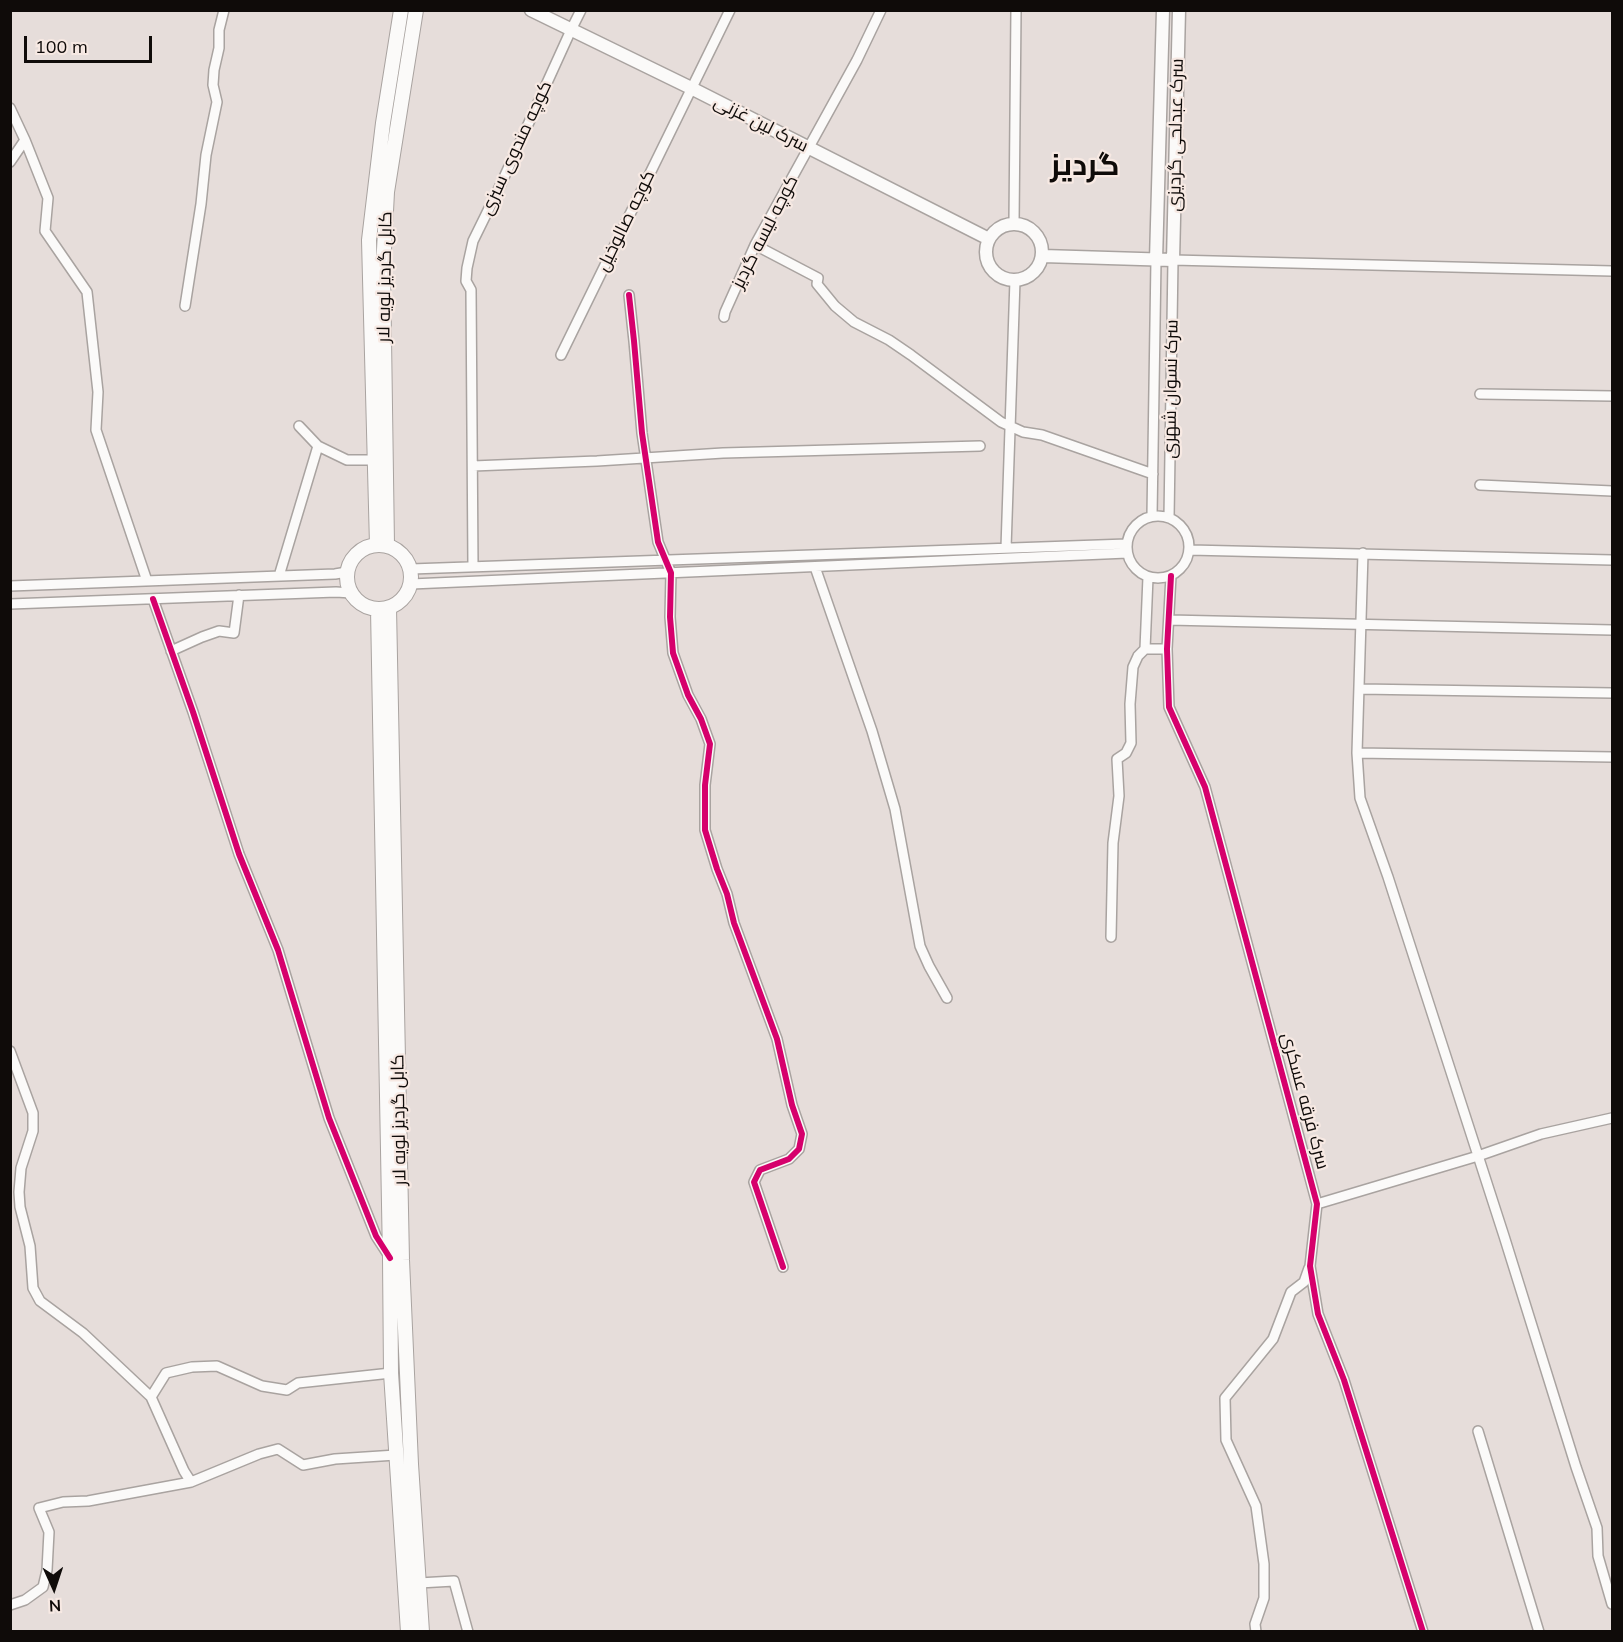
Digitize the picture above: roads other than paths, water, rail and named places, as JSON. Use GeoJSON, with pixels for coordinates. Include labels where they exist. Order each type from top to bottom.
{"type":"FeatureCollection","features":[{"type":"Feature","properties":{"kind":"highway","name":"کابل گردیز لویه لار"},"geometry":{"type":"LineString","coordinates":[[382,545],[375,460],[369,240],[383,123],[401,10]]}},
{"type":"Feature","properties":{"kind":"highway","name":"کابل گردیز لویه لار"},"geometry":{"type":"LineString","coordinates":[[382,545],[383,291],[387,192],[416,10]]}},
{"type":"Feature","properties":{"kind":"highway"},"geometry":{"type":"LineString","coordinates":[[382,545],[397,550],[405,557],[411,569],[411,584],[406,596],[398,603],[383,608],[368,607],[351,593],[347,572],[357,553],[366,547],[382,545]]}},
{"type":"Feature","properties":{"kind":"highway","name":"کابل گردیز لویه لار"},"geometry":{"type":"LineString","coordinates":[[383,608],[391,1373],[408,1632]]}},
{"type":"Feature","properties":{"kind":"highway","name":"کابل گردیز لویه لار"},"geometry":{"type":"LineString","coordinates":[[383,608],[402,1260],[411,1464],[422,1632]]}},
{"type":"Feature","properties":{"kind":"main road","name":"سرک لین غزنی"},"geometry":{"type":"LineString","coordinates":[[531,10],[989,239]]}},
{"type":"Feature","properties":{"kind":"main road"},"geometry":{"type":"LineString","coordinates":[[1156,260],[1163,10]]}},
{"type":"Feature","properties":{"kind":"main road","name":"سرک عبدلحی گردیزی"},"geometry":{"type":"LineString","coordinates":[[1173,260],[1179,10]]}},
{"type":"Feature","properties":{"kind":"main road"},"geometry":{"type":"LineString","coordinates":[[1014,223],[1033,230],[1043,247],[1040,266],[1025,278],[1015,280],[1005,279],[997,274],[990,267],[986,258],[986,248],[995,230],[1014,223]]}},
{"type":"Feature","properties":{"kind":"main road"},"geometry":{"type":"LineString","coordinates":[[1043,256],[1173,260]]}},
{"type":"Feature","properties":{"kind":"street"},"geometry":{"type":"LineString","coordinates":[[185,306],[206,155],[216,102],[213,85],[214,70],[224,10]]}},
{"type":"Feature","properties":{"kind":"street","name":"کوچه مندوی سبزی"},"geometry":{"type":"LineString","coordinates":[[473,466],[471,290],[466,281],[466,268],[472,241],[501,184],[581,10]]}},
{"type":"Feature","properties":{"kind":"street","name":"کوچه صالوخیل"},"geometry":{"type":"LineString","coordinates":[[561,355],[730,10]]}},
{"type":"Feature","properties":{"kind":"street","name":"کوچه لیسه گردیز"},"geometry":{"type":"LineString","coordinates":[[724,317],[755,245],[857,60],[881,10]]}},
{"type":"Feature","properties":{"kind":"street"},"geometry":{"type":"LineString","coordinates":[[1014,223],[1016,10]]}},
{"type":"Feature","properties":{"kind":"street"},"geometry":{"type":"LineString","coordinates":[[10,108],[48,198],[45,231],[87,292],[98,392],[96,430],[147,581]]}},
{"type":"Feature","properties":{"kind":"street"},"geometry":{"type":"LineString","coordinates":[[10,162],[25,140]]}},
{"type":"Feature","properties":{"kind":"street"},"geometry":{"type":"LineString","coordinates":[[755,245],[818,278],[817,284],[854,322],[889,340],[992,416],[1023,432],[1041,435],[1153,474]]}},
{"type":"Feature","properties":{"kind":"street","name":"سرک نسوان شهری"},"geometry":{"type":"LineString","coordinates":[[1152,516],[1156,260]]}},
{"type":"Feature","properties":{"kind":"street"},"geometry":{"type":"LineString","coordinates":[[1173,260],[1612,271]]}},
{"type":"Feature","properties":{"kind":"street","name":"سرک نسوان شهری"},"geometry":{"type":"LineString","coordinates":[[1169,518],[1173,260]]}},
{"type":"Feature","properties":{"kind":"street"},"geometry":{"type":"LineString","coordinates":[[1006,548],[1015,280]]}},
{"type":"Feature","properties":{"kind":"street"},"geometry":{"type":"LineString","coordinates":[[629,295],[645,458],[658,542],[671,573],[670,617],[673,653],[688,695],[701,719],[710,744],[705,785],[705,830],[734,922],[777,1040],[792,1105],[802,1134],[799,1149],[789,1159],[760,1170],[754,1182],[783,1267]]}},
{"type":"Feature","properties":{"kind":"street"},"geometry":{"type":"LineString","coordinates":[[1480,394],[1612,396]]}},
{"type":"Feature","properties":{"kind":"street"},"geometry":{"type":"LineString","coordinates":[[298,426],[318,446],[347,459],[375,460]]}},
{"type":"Feature","properties":{"kind":"street"},"geometry":{"type":"LineString","coordinates":[[279,576],[318,446]]}},
{"type":"Feature","properties":{"kind":"street"},"geometry":{"type":"LineString","coordinates":[[473,567],[473,466],[723,453],[980,446]]}},
{"type":"Feature","properties":{"kind":"street"},"geometry":{"type":"LineString","coordinates":[[1480,485],[1612,491]]}},
{"type":"Feature","properties":{"kind":"street"},"geometry":{"type":"LineString","coordinates":[[1152,516],[1169,518],[1177,522],[1188,536],[1190,550],[1187,560],[1183,567],[1170,576],[1163,579],[1148,577],[1134,568],[1127,548],[1129,534],[1142,520],[1152,516]]}},
{"type":"Feature","properties":{"kind":"street"},"geometry":{"type":"LineString","coordinates":[[411,569],[1006,548],[1127,548]]}},
{"type":"Feature","properties":{"kind":"street"},"geometry":{"type":"LineString","coordinates":[[411,584],[815,567],[1127,548]]}},
{"type":"Feature","properties":{"kind":"street"},"geometry":{"type":"LineString","coordinates":[[1190,550],[1612,560]]}},
{"type":"Feature","properties":{"kind":"street"},"geometry":{"type":"LineString","coordinates":[[1364,553],[1357,753],[1360,798],[1392,889],[1597,1528],[1598,1556],[1612,1604]]}},
{"type":"Feature","properties":{"kind":"street"},"geometry":{"type":"LineString","coordinates":[[815,567],[872,731],[895,810],[920,946],[947,998]]}},
{"type":"Feature","properties":{"kind":"street"},"geometry":{"type":"LineString","coordinates":[[10,586],[347,572]]}},
{"type":"Feature","properties":{"kind":"street","name":"سرک فرقه عسکری"},"geometry":{"type":"LineString","coordinates":[[1170,576],[1167,649],[1169,707],[1205,787],[1317,1204],[1310,1266],[1318,1314],[1344,1380],[1423,1632]]}},
{"type":"Feature","properties":{"kind":"street"},"geometry":{"type":"LineString","coordinates":[[1111,937],[1113,843],[1119,795],[1117,759],[1126,753],[1131,743],[1130,704],[1133,667],[1138,656],[1145,649],[1148,577]]}},
{"type":"Feature","properties":{"kind":"street"},"geometry":{"type":"LineString","coordinates":[[10,604],[351,593]]}},
{"type":"Feature","properties":{"kind":"street"},"geometry":{"type":"LineString","coordinates":[[171,651],[219,631],[234,633],[239,595]]}},
{"type":"Feature","properties":{"kind":"street"},"geometry":{"type":"LineString","coordinates":[[153,599],[194,712],[239,854],[278,950],[329,1118],[376,1236],[390,1258]]}},
{"type":"Feature","properties":{"kind":"street"},"geometry":{"type":"LineString","coordinates":[[1168,620],[1612,630]]}},
{"type":"Feature","properties":{"kind":"street"},"geometry":{"type":"LineString","coordinates":[[1145,649],[1167,649]]}},
{"type":"Feature","properties":{"kind":"street"},"geometry":{"type":"LineString","coordinates":[[1360,689],[1612,693]]}},
{"type":"Feature","properties":{"kind":"street"},"geometry":{"type":"LineString","coordinates":[[1357,753],[1612,757]]}},
{"type":"Feature","properties":{"kind":"street"},"geometry":{"type":"LineString","coordinates":[[10,1051],[14,1070],[33,1113],[33,1131],[21,1168],[19,1192],[20,1207],[30,1246],[33,1288],[40,1301],[83,1333],[151,1397],[191,1482]]}},
{"type":"Feature","properties":{"kind":"street"},"geometry":{"type":"LineString","coordinates":[[1317,1204],[1478,1156],[1541,1134],[1612,1118]]}},
{"type":"Feature","properties":{"kind":"street"},"geometry":{"type":"LineString","coordinates":[[1256,1632],[1255,1624],[1264,1598],[1264,1564],[1256,1506],[1226,1440],[1225,1398],[1273,1339],[1291,1292],[1304,1282],[1310,1266]]}},
{"type":"Feature","properties":{"kind":"street"},"geometry":{"type":"LineString","coordinates":[[151,1397],[166,1373],[192,1367],[217,1366],[262,1386],[287,1390],[298,1383],[391,1373]]}},
{"type":"Feature","properties":{"kind":"street"},"geometry":{"type":"LineString","coordinates":[[1478,1431],[1539,1632]]}},
{"type":"Feature","properties":{"kind":"street"},"geometry":{"type":"LineString","coordinates":[[10,1605],[26,1600],[43,1587],[47,1570],[49,1532],[39,1508],[63,1502],[88,1501],[191,1482],[259,1454],[278,1449],[303,1465],[335,1459],[396,1455]]}},
{"type":"Feature","properties":{"kind":"street"},"geometry":{"type":"LineString","coordinates":[[419,1583],[454,1581],[468,1632]]}},
{"type":"Feature","properties":{"kind":"district","name":"گردیز"},"geometry":{"type":"Point","coordinates":[1085,166]}}]}
